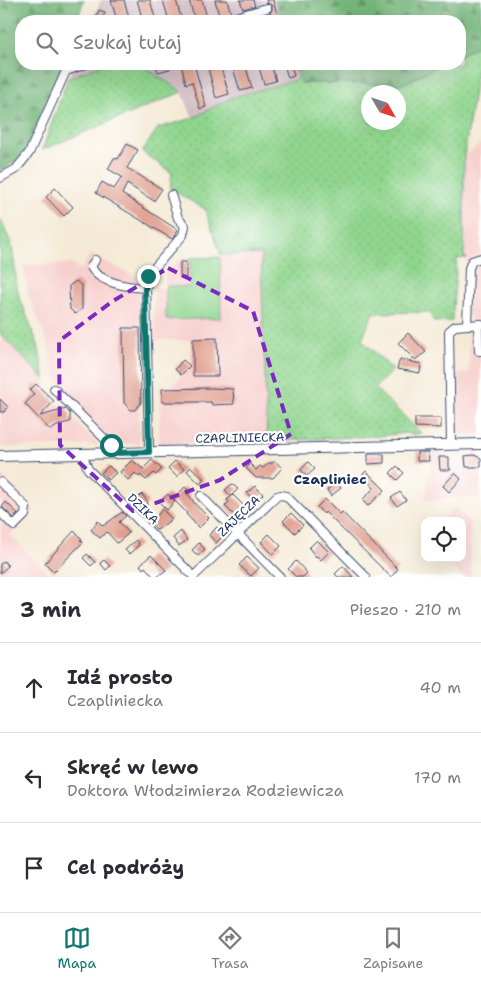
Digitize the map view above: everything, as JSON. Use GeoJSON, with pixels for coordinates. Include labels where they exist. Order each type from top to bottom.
{"type":"FeatureCollection","features":[{"type":"Feature","properties":{"kind":"main road","name":"CZAPLINIECKA"},"geometry":{"type":"LineString","coordinates":[[0,456],[481,444]]}},
{"type":"Feature","properties":{"kind":"street"},"geometry":{"type":"LineString","coordinates":[[243,15],[267,8]]}},
{"type":"Feature","properties":{"kind":"street"},"geometry":{"type":"LineString","coordinates":[[0,178],[16,169],[29,154],[66,71],[69,70]]}},
{"type":"Feature","properties":{"kind":"street"},"geometry":{"type":"LineString","coordinates":[[149,452],[145,288],[148,276],[183,235],[185,226],[178,218],[171,195]]}},
{"type":"Feature","properties":{"kind":"street"},"geometry":{"type":"LineString","coordinates":[[468,325],[468,268],[472,261],[481,258]]}},
{"type":"Feature","properties":{"kind":"street"},"geometry":{"type":"LineString","coordinates":[[94,260],[91,266],[92,270],[110,281],[131,287],[145,288]]}},
{"type":"Feature","properties":{"kind":"street"},"geometry":{"type":"LineString","coordinates":[[451,445],[449,331],[455,326],[480,324],[481,352]]}},
{"type":"Feature","properties":{"kind":"street"},"geometry":{"type":"LineString","coordinates":[[54,389],[111,445],[114,453]]}},
{"type":"Feature","properties":{"kind":"street","name":"DZIKA"},"geometry":{"type":"LineString","coordinates":[[82,454],[88,469],[194,577]]}},
{"type":"Feature","properties":{"kind":"street"},"geometry":{"type":"LineString","coordinates":[[0,482],[26,507],[25,515],[14,526],[0,512]]}},
{"type":"Feature","properties":{"kind":"street","name":"ZAJĘCZA"},"geometry":{"type":"LineString","coordinates":[[194,577],[277,496],[281,495],[286,496],[366,577]]}},
{"type":"Feature","properties":{"kind":"street"},"geometry":{"type":"LineString","coordinates":[[200,496],[280,577]]}},
{"type":"Feature","properties":{"kind":"highlighted area"},"geometry":{"type":"Polygon","coordinates":[[[168,268],[253,311],[291,434],[220,480],[133,511],[60,445],[59,341],[113,301],[168,268]]]}},
{"type":"Feature","properties":{"kind":"shaded area"},"geometry":{"type":"Polygon","coordinates":[[[101,0],[275,0],[280,15],[95,15],[101,0]]]}},
{"type":"Feature","properties":{"kind":"shaded area"},"geometry":{"type":"Polygon","coordinates":[[[71,70],[88,70],[68,78],[71,70]]]}},
{"type":"Feature","properties":{"kind":"shaded area"},"geometry":{"type":"Polygon","coordinates":[[[149,70],[296,70],[298,79],[231,98],[193,118],[182,92],[149,70]]]}},
{"type":"Feature","properties":{"kind":"shaded area"},"geometry":{"type":"Polygon","coordinates":[[[481,143],[481,434],[455,435],[454,374],[469,373],[469,329],[473,329],[471,315],[465,315],[465,269],[467,258],[464,258],[464,157],[481,143]]]}},
{"type":"Feature","properties":{"kind":"shaded area"},"geometry":{"type":"Polygon","coordinates":[[[90,254],[139,278],[139,444],[113,442],[60,391],[47,342],[28,293],[23,265],[71,264],[81,270],[90,254]]]}},
{"type":"Feature","properties":{"kind":"shaded area"},"geometry":{"type":"Polygon","coordinates":[[[261,254],[267,441],[159,444],[161,386],[172,386],[191,366],[190,340],[154,340],[154,288],[165,288],[165,275],[182,258],[261,254]]]}},
{"type":"Feature","properties":{"kind":"shaded area"},"geometry":{"type":"Polygon","coordinates":[[[1,333],[45,380],[49,396],[99,445],[0,447],[1,333]]]}},
{"type":"Feature","properties":{"kind":"shaded area"},"geometry":{"type":"Polygon","coordinates":[[[474,450],[481,454],[481,497],[425,500],[432,451],[474,450]]]}},
{"type":"Feature","properties":{"kind":"shaded area"},"geometry":{"type":"Polygon","coordinates":[[[0,473],[35,510],[10,535],[45,570],[46,577],[0,577],[0,473]]]}},
{"type":"Feature","properties":{"kind":"shaded area"},"geometry":{"type":"Polygon","coordinates":[[[455,507],[465,517],[446,517],[455,507]]]}},
{"type":"Feature","properties":{"kind":"shaded area"},"geometry":{"type":"Polygon","coordinates":[[[466,518],[470,522],[471,577],[463,577],[448,562],[466,562],[466,518]]]}},
{"type":"Feature","properties":{"kind":"green space"},"geometry":{"type":"Polygon","coordinates":[[[0,0],[84,0],[79,15],[15,15],[15,70],[61,70],[23,155],[0,171],[0,0]]]}},
{"type":"Feature","properties":{"kind":"green space"},"geometry":{"type":"Polygon","coordinates":[[[275,0],[481,0],[481,44],[466,52],[466,15],[280,15],[275,0]]]}},
{"type":"Feature","properties":{"kind":"green space"},"geometry":{"type":"Polygon","coordinates":[[[481,44],[464,157],[464,257],[467,258],[457,259],[452,321],[434,322],[429,312],[373,313],[362,340],[393,370],[375,388],[421,433],[413,435],[407,433],[267,441],[261,254],[221,255],[205,209],[170,189],[172,173],[142,152],[158,128],[193,118],[231,98],[298,79],[302,83],[403,84],[430,70],[466,70],[466,52],[481,44]]]}},
{"type":"Feature","properties":{"kind":"green space"},"geometry":{"type":"Polygon","coordinates":[[[88,70],[149,70],[182,92],[42,150],[68,78],[88,70]]]}},
{"type":"Feature","properties":{"kind":"green space"},"geometry":{"type":"Polygon","coordinates":[[[296,70],[430,70],[403,84],[302,83],[298,79],[296,70]]]}},
{"type":"Feature","properties":{"kind":"green space"},"geometry":{"type":"Polygon","coordinates":[[[0,218],[12,246],[18,293],[38,345],[45,380],[0,334],[0,218]]]}},
{"type":"Feature","properties":{"kind":"green space"},"geometry":{"type":"Polygon","coordinates":[[[220,257],[221,318],[166,320],[166,286],[190,287],[190,258],[220,257]]]}},
{"type":"Feature","properties":{"kind":"building"},"geometry":{"type":"Polygon","coordinates":[[[111,0],[124,0],[128,15],[115,15],[111,0]]]}},
{"type":"Feature","properties":{"kind":"building"},"geometry":{"type":"Polygon","coordinates":[[[137,0],[150,0],[154,15],[141,15],[137,0]]]}},
{"type":"Feature","properties":{"kind":"building"},"geometry":{"type":"Polygon","coordinates":[[[163,0],[176,0],[180,15],[167,15],[163,0]]]}},
{"type":"Feature","properties":{"kind":"building"},"geometry":{"type":"Polygon","coordinates":[[[189,0],[202,0],[206,15],[193,15],[189,0]]]}},
{"type":"Feature","properties":{"kind":"building"},"geometry":{"type":"Polygon","coordinates":[[[215,0],[227,0],[231,13],[219,15],[215,0]]]}},
{"type":"Feature","properties":{"kind":"building"},"geometry":{"type":"Polygon","coordinates":[[[240,0],[253,0],[255,6],[243,9],[240,0]]]}},
{"type":"Feature","properties":{"kind":"building"},"geometry":{"type":"Polygon","coordinates":[[[266,0],[273,0],[277,15],[270,15],[272,6],[266,0]]]}},
{"type":"Feature","properties":{"kind":"building"},"geometry":{"type":"Polygon","coordinates":[[[99,10],[105,12],[104,15],[97,15],[99,10]]]}},
{"type":"Feature","properties":{"kind":"building"},"geometry":{"type":"Polygon","coordinates":[[[182,70],[196,70],[206,107],[200,109],[192,82],[186,84],[182,70]]]}},
{"type":"Feature","properties":{"kind":"building"},"geometry":{"type":"Polygon","coordinates":[[[209,70],[222,70],[229,94],[216,98],[209,70]]]}},
{"type":"Feature","properties":{"kind":"building"},"geometry":{"type":"Polygon","coordinates":[[[234,70],[247,70],[252,88],[240,91],[234,70]]]}},
{"type":"Feature","properties":{"kind":"building"},"geometry":{"type":"Polygon","coordinates":[[[260,70],[273,70],[276,81],[264,84],[260,70]]]}},
{"type":"Feature","properties":{"kind":"building"},"geometry":{"type":"Polygon","coordinates":[[[286,70],[292,70],[294,76],[288,78],[286,70]]]}},
{"type":"Feature","properties":{"kind":"building"},"geometry":{"type":"Polygon","coordinates":[[[127,144],[138,150],[127,168],[162,189],[154,201],[127,184],[122,194],[178,230],[172,239],[96,193],[102,182],[114,189],[122,177],[108,169],[114,158],[118,159],[127,144]]]}},
{"type":"Feature","properties":{"kind":"building"},"geometry":{"type":"Polygon","coordinates":[[[55,188],[73,207],[64,216],[46,197],[55,188]]]}},
{"type":"Feature","properties":{"kind":"building"},"geometry":{"type":"Polygon","coordinates":[[[180,262],[186,262],[186,278],[180,278],[180,262]]]}},
{"type":"Feature","properties":{"kind":"building"},"geometry":{"type":"Polygon","coordinates":[[[76,281],[82,286],[82,309],[75,314],[70,309],[69,286],[76,281]]]}},
{"type":"Feature","properties":{"kind":"building"},"geometry":{"type":"Polygon","coordinates":[[[123,328],[140,328],[141,403],[135,410],[131,410],[124,403],[123,328]]]}},
{"type":"Feature","properties":{"kind":"building"},"geometry":{"type":"Polygon","coordinates":[[[408,333],[426,352],[415,360],[398,343],[408,333]]]}},
{"type":"Feature","properties":{"kind":"building"},"geometry":{"type":"Polygon","coordinates":[[[217,338],[218,376],[193,376],[193,339],[217,338]]]}},
{"type":"Feature","properties":{"kind":"building"},"geometry":{"type":"Polygon","coordinates":[[[400,359],[421,364],[420,373],[397,369],[400,359]]]}},
{"type":"Feature","properties":{"kind":"building"},"geometry":{"type":"Polygon","coordinates":[[[183,360],[190,366],[181,375],[175,369],[183,360]]]}},
{"type":"Feature","properties":{"kind":"building"},"geometry":{"type":"Polygon","coordinates":[[[36,384],[54,401],[40,416],[66,409],[70,413],[70,422],[50,430],[25,404],[34,394],[30,390],[36,384]]]}},
{"type":"Feature","properties":{"kind":"building"},"geometry":{"type":"Polygon","coordinates":[[[162,389],[233,389],[234,404],[212,405],[211,402],[162,402],[162,389]]]}},
{"type":"Feature","properties":{"kind":"building"},"geometry":{"type":"Polygon","coordinates":[[[0,399],[8,407],[4,412],[0,412],[0,399]]]}},
{"type":"Feature","properties":{"kind":"building"},"geometry":{"type":"Polygon","coordinates":[[[415,418],[441,418],[441,428],[415,427],[415,418]]]}},
{"type":"Feature","properties":{"kind":"building"},"geometry":{"type":"Polygon","coordinates":[[[417,452],[428,452],[429,461],[417,461],[417,452]]]}},
{"type":"Feature","properties":{"kind":"building"},"geometry":{"type":"Polygon","coordinates":[[[368,454],[384,454],[384,463],[368,464],[368,454]]]}},
{"type":"Feature","properties":{"kind":"building"},"geometry":{"type":"Polygon","coordinates":[[[474,455],[481,458],[481,467],[466,467],[465,456],[474,455]]]}},
{"type":"Feature","properties":{"kind":"building"},"geometry":{"type":"Polygon","coordinates":[[[439,457],[449,457],[449,467],[451,470],[440,470],[439,457]]]}},
{"type":"Feature","properties":{"kind":"building"},"geometry":{"type":"Polygon","coordinates":[[[132,460],[143,469],[152,460],[162,469],[156,475],[154,473],[146,480],[135,473],[128,480],[120,472],[132,460]]]}},
{"type":"Feature","properties":{"kind":"building"},"geometry":{"type":"Polygon","coordinates":[[[175,461],[184,469],[177,477],[168,468],[175,461]]]}},
{"type":"Feature","properties":{"kind":"building"},"geometry":{"type":"Polygon","coordinates":[[[275,461],[282,468],[273,478],[256,478],[246,468],[250,464],[256,470],[260,466],[263,468],[275,461]]]}},
{"type":"Feature","properties":{"kind":"building"},"geometry":{"type":"Polygon","coordinates":[[[308,462],[315,469],[307,476],[301,470],[308,462]]]}},
{"type":"Feature","properties":{"kind":"building"},"geometry":{"type":"Polygon","coordinates":[[[109,466],[116,473],[108,480],[101,473],[109,466]]]}},
{"type":"Feature","properties":{"kind":"building"},"geometry":{"type":"Polygon","coordinates":[[[397,466],[404,473],[397,480],[390,473],[397,466]]]}},
{"type":"Feature","properties":{"kind":"building"},"geometry":{"type":"Polygon","coordinates":[[[191,467],[204,479],[200,484],[187,471],[191,467]]]}},
{"type":"Feature","properties":{"kind":"building"},"geometry":{"type":"Polygon","coordinates":[[[366,471],[385,490],[368,506],[362,500],[374,488],[362,475],[366,471]]]}},
{"type":"Feature","properties":{"kind":"building"},"geometry":{"type":"Polygon","coordinates":[[[455,473],[461,479],[449,492],[443,486],[455,473]]]}},
{"type":"Feature","properties":{"kind":"building"},"geometry":{"type":"Polygon","coordinates":[[[337,482],[341,488],[331,496],[327,490],[337,482]]]}},
{"type":"Feature","properties":{"kind":"building"},"geometry":{"type":"Polygon","coordinates":[[[232,484],[238,489],[231,496],[225,490],[232,484]]]}},
{"type":"Feature","properties":{"kind":"building"},"geometry":{"type":"Polygon","coordinates":[[[255,486],[263,494],[256,502],[247,493],[255,486]]]}},
{"type":"Feature","properties":{"kind":"building"},"geometry":{"type":"Polygon","coordinates":[[[185,487],[190,492],[188,494],[196,505],[209,518],[199,528],[173,499],[185,487]]]}},
{"type":"Feature","properties":{"kind":"building"},"geometry":{"type":"Polygon","coordinates":[[[400,492],[406,500],[397,506],[391,498],[400,492]]]}},
{"type":"Feature","properties":{"kind":"building"},"geometry":{"type":"Polygon","coordinates":[[[142,494],[148,502],[143,507],[136,500],[142,494]]]}},
{"type":"Feature","properties":{"kind":"building"},"geometry":{"type":"Polygon","coordinates":[[[168,494],[175,501],[167,510],[159,502],[168,494]]]}},
{"type":"Feature","properties":{"kind":"building"},"geometry":{"type":"Polygon","coordinates":[[[233,495],[248,510],[238,519],[225,506],[229,502],[227,500],[233,495]]]}},
{"type":"Feature","properties":{"kind":"building"},"geometry":{"type":"Polygon","coordinates":[[[325,499],[340,514],[342,512],[398,569],[391,577],[325,512],[324,514],[317,507],[325,499]]]}},
{"type":"Feature","properties":{"kind":"building"},"geometry":{"type":"Polygon","coordinates":[[[6,502],[18,514],[14,518],[2,507],[6,502]]]}},
{"type":"Feature","properties":{"kind":"building"},"geometry":{"type":"Polygon","coordinates":[[[162,509],[172,519],[157,530],[151,524],[162,509]]]}},
{"type":"Feature","properties":{"kind":"building"},"geometry":{"type":"Polygon","coordinates":[[[122,512],[126,516],[119,522],[129,533],[117,543],[107,532],[100,538],[91,530],[98,521],[103,526],[122,512]]]}},
{"type":"Feature","properties":{"kind":"building"},"geometry":{"type":"Polygon","coordinates":[[[291,513],[303,525],[295,533],[283,521],[291,513]]]}},
{"type":"Feature","properties":{"kind":"building"},"geometry":{"type":"Polygon","coordinates":[[[217,527],[225,534],[216,543],[209,535],[217,527]]]}},
{"type":"Feature","properties":{"kind":"building"},"geometry":{"type":"Polygon","coordinates":[[[74,531],[83,542],[54,572],[45,563],[74,531]]]}},
{"type":"Feature","properties":{"kind":"building"},"geometry":{"type":"Polygon","coordinates":[[[181,531],[187,540],[179,546],[173,538],[181,531]]]}},
{"type":"Feature","properties":{"kind":"building"},"geometry":{"type":"Polygon","coordinates":[[[269,534],[281,546],[273,554],[261,542],[269,534]]]}},
{"type":"Feature","properties":{"kind":"building"},"geometry":{"type":"Polygon","coordinates":[[[136,540],[139,545],[129,554],[125,550],[136,540]]]}},
{"type":"Feature","properties":{"kind":"building"},"geometry":{"type":"Polygon","coordinates":[[[317,540],[329,552],[321,560],[309,548],[317,540]]]}},
{"type":"Feature","properties":{"kind":"building"},"geometry":{"type":"Polygon","coordinates":[[[199,543],[205,549],[198,556],[192,550],[199,543]]]}},
{"type":"Feature","properties":{"kind":"building"},"geometry":{"type":"Polygon","coordinates":[[[87,554],[95,562],[91,566],[83,558],[87,554]]]}},
{"type":"Feature","properties":{"kind":"building"},"geometry":{"type":"Polygon","coordinates":[[[151,555],[166,570],[157,577],[154,577],[145,567],[143,569],[140,565],[151,555]]]}},
{"type":"Feature","properties":{"kind":"building"},"geometry":{"type":"Polygon","coordinates":[[[247,557],[259,568],[251,576],[239,565],[247,557]]]}},
{"type":"Feature","properties":{"kind":"building"},"geometry":{"type":"Polygon","coordinates":[[[104,560],[110,566],[106,570],[100,563],[104,560]]]}},
{"type":"Feature","properties":{"kind":"building"},"geometry":{"type":"Polygon","coordinates":[[[4,561],[8,566],[0,573],[0,564],[4,561]]]}},
{"type":"Feature","properties":{"kind":"building"},"geometry":{"type":"Polygon","coordinates":[[[296,561],[307,573],[303,577],[296,577],[288,569],[296,561]]]}},
{"type":"Feature","properties":{"kind":"building"},"geometry":{"type":"Polygon","coordinates":[[[343,566],[353,577],[338,577],[335,574],[343,566]]]}},
{"type":"Feature","properties":{"kind":"district","name":"Czapliniec"},"geometry":{"type":"Point","coordinates":[330,479]}},
{"type":"Feature","properties":{"kind":"route"},"geometry":{"type":"LineString","coordinates":[[111,445],[114,453],[149,452],[145,289],[148,276]]}}]}
